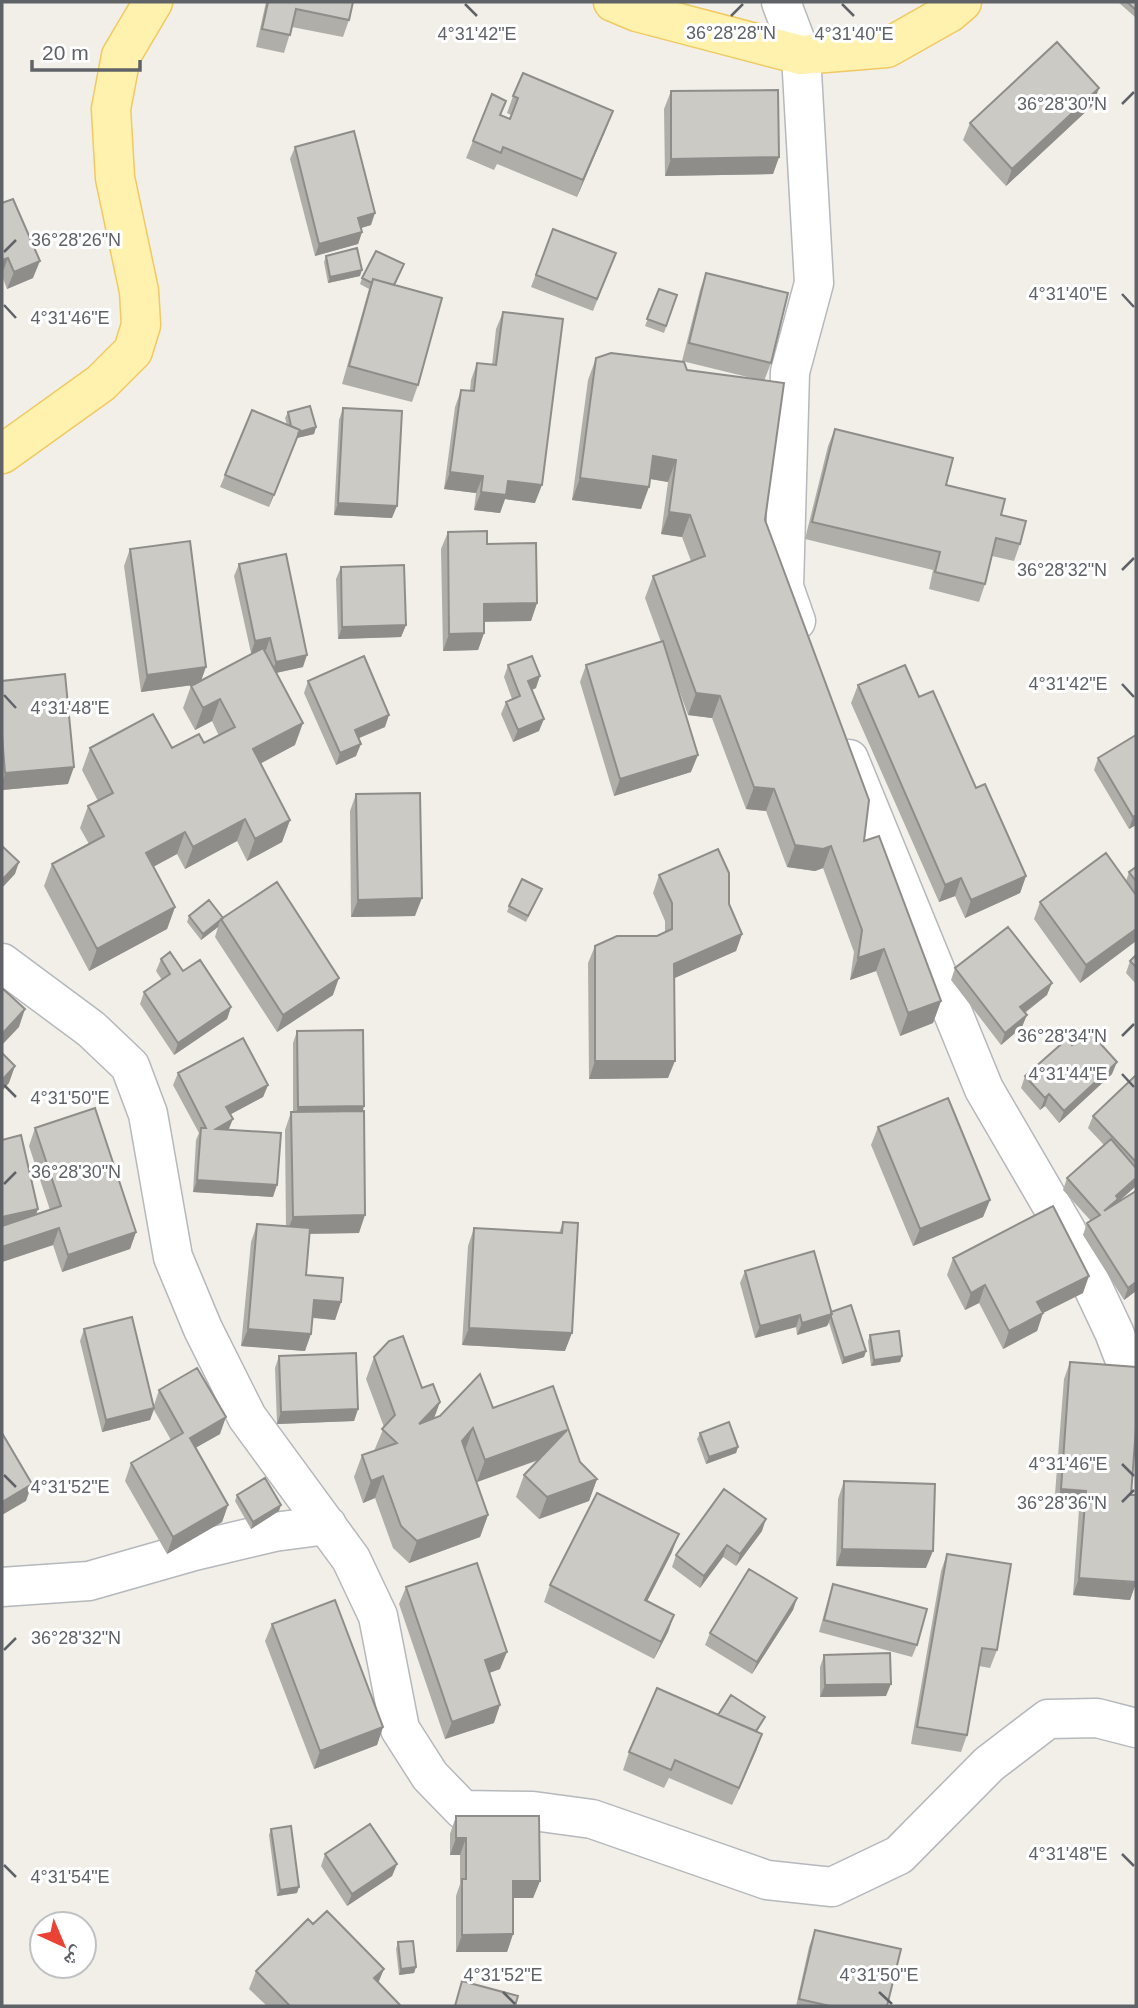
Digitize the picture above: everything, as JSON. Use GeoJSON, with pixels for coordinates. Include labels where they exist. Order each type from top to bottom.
{"type":"FeatureCollection","features":[{"type":"Feature","properties":{"kind":"main road"},"geometry":{"type":"LineString","coordinates":[[2,454],[101,383],[133,351],[141,325],[139,291],[115,178],[111,109],[121,56],[153,2]]}},
{"type":"Feature","properties":{"kind":"main road"},"geometry":{"type":"LineString","coordinates":[[613,2],[637,12],[801,55],[887,48],[949,13],[962,2]]}},
{"type":"Feature","properties":{"kind":"street"},"geometry":{"type":"LineString","coordinates":[[781,2],[801,55],[814,284],[790,372],[784,587],[807,649]]}},
{"type":"Feature","properties":{"kind":"street"},"geometry":{"type":"LineString","coordinates":[[835,724],[984,1089],[1066,1230],[1114,1332],[1136,1389]]}},
{"type":"Feature","properties":{"kind":"street"},"geometry":{"type":"LineString","coordinates":[[2,963],[91,1029],[131,1066],[148,1114],[173,1257],[202,1329],[247,1417],[351,1559],[378,1616],[400,1729],[430,1776],[463,1810],[533,1811],[592,1819],[767,1880],[832,1887],[899,1855],[989,1764],[1048,1719],[1097,1718],[1136,1728]]}},
{"type":"Feature","properties":{"kind":"street"},"geometry":{"type":"LineString","coordinates":[[2,1587],[89,1581],[274,1532],[327,1525]]}},
{"type":"Feature","properties":{"kind":"building"},"geometry":{"type":"Polygon","coordinates":[[[268,2],[353,2],[349,20],[296,9],[290,35],[262,29],[268,2]]]}},
{"type":"Feature","properties":{"kind":"building"},"geometry":{"type":"Polygon","coordinates":[[[1127,2],[1136,2],[1136,10],[1127,2]]]}},
{"type":"Feature","properties":{"kind":"building"},"geometry":{"type":"Polygon","coordinates":[[[1057,42],[1099,88],[1012,169],[970,123],[1057,42]]]}},
{"type":"Feature","properties":{"kind":"building"},"geometry":{"type":"Polygon","coordinates":[[[523,73],[613,111],[583,180],[503,147],[501,153],[473,141],[492,94],[506,101],[500,115],[510,119],[518,98],[513,96],[523,73]]]}},
{"type":"Feature","properties":{"kind":"building"},"geometry":{"type":"Polygon","coordinates":[[[778,90],[779,157],[671,159],[671,91],[778,90]]]}},
{"type":"Feature","properties":{"kind":"building"},"geometry":{"type":"Polygon","coordinates":[[[354,131],[375,213],[358,218],[362,232],[319,244],[295,147],[354,131]]]}},
{"type":"Feature","properties":{"kind":"building"},"geometry":{"type":"Polygon","coordinates":[[[13,199],[40,261],[14,272],[8,258],[2,260],[2,203],[13,199]]]}},
{"type":"Feature","properties":{"kind":"building"},"geometry":{"type":"Polygon","coordinates":[[[553,229],[616,253],[597,299],[536,275],[553,229]]]}},
{"type":"Feature","properties":{"kind":"building"},"geometry":{"type":"Polygon","coordinates":[[[357,248],[362,270],[330,277],[326,256],[357,248]]]}},
{"type":"Feature","properties":{"kind":"building"},"geometry":{"type":"Polygon","coordinates":[[[376,251],[404,264],[394,285],[373,279],[372,283],[362,278],[376,251]]]}},
{"type":"Feature","properties":{"kind":"building"},"geometry":{"type":"Polygon","coordinates":[[[706,273],[788,293],[771,363],[689,343],[706,273]]]}},
{"type":"Feature","properties":{"kind":"building"},"geometry":{"type":"Polygon","coordinates":[[[373,279],[442,298],[418,385],[349,366],[373,279]]]}},
{"type":"Feature","properties":{"kind":"building"},"geometry":{"type":"Polygon","coordinates":[[[659,289],[677,295],[666,326],[647,319],[659,289]]]}},
{"type":"Feature","properties":{"kind":"building"},"geometry":{"type":"Polygon","coordinates":[[[503,312],[563,319],[542,485],[508,481],[506,495],[481,492],[483,476],[450,472],[461,390],[474,391],[477,363],[496,365],[503,312]]]}},
{"type":"Feature","properties":{"kind":"building"},"geometry":{"type":"Polygon","coordinates":[[[611,353],[684,362],[687,370],[784,383],[765,520],[869,800],[864,841],[879,836],[941,1001],[908,1013],[884,949],[858,958],[862,930],[831,846],[823,849],[795,845],[774,789],[754,787],[720,696],[696,693],[653,576],[705,556],[690,515],[669,512],[676,460],[653,456],[649,487],[580,478],[596,358],[611,353]]]}},
{"type":"Feature","properties":{"kind":"building"},"geometry":{"type":"Polygon","coordinates":[[[310,406],[316,427],[299,432],[300,430],[291,426],[288,412],[310,406]]]}},
{"type":"Feature","properties":{"kind":"building"},"geometry":{"type":"Polygon","coordinates":[[[343,408],[402,411],[397,506],[338,503],[343,408]]]}},
{"type":"Feature","properties":{"kind":"building"},"geometry":{"type":"Polygon","coordinates":[[[252,410],[300,430],[274,495],[225,475],[252,410]]]}},
{"type":"Feature","properties":{"kind":"building"},"geometry":{"type":"Polygon","coordinates":[[[835,429],[953,458],[946,485],[1005,499],[1001,515],[1026,521],[1020,544],[996,538],[985,584],[935,572],[940,552],[812,522],[835,429]]]}},
{"type":"Feature","properties":{"kind":"building"},"geometry":{"type":"Polygon","coordinates":[[[487,531],[487,544],[536,543],[537,603],[484,604],[484,633],[449,634],[448,532],[487,531]]]}},
{"type":"Feature","properties":{"kind":"building"},"geometry":{"type":"Polygon","coordinates":[[[190,541],[206,667],[147,675],[130,549],[190,541]]]}},
{"type":"Feature","properties":{"kind":"building"},"geometry":{"type":"Polygon","coordinates":[[[286,554],[307,655],[276,662],[270,638],[255,641],[239,564],[286,554]]]}},
{"type":"Feature","properties":{"kind":"building"},"geometry":{"type":"Polygon","coordinates":[[[404,565],[406,625],[342,627],[341,567],[404,565]]]}},
{"type":"Feature","properties":{"kind":"building"},"geometry":{"type":"Polygon","coordinates":[[[663,641],[698,755],[620,779],[586,665],[663,641]]]}},
{"type":"Feature","properties":{"kind":"building"},"geometry":{"type":"Polygon","coordinates":[[[263,648],[303,723],[253,749],[290,820],[255,839],[245,819],[193,847],[185,832],[146,853],[175,907],[97,949],[52,864],[104,836],[88,806],[113,793],[90,748],[153,714],[172,748],[199,734],[204,743],[235,727],[220,699],[203,708],[191,686],[263,648]]]}},
{"type":"Feature","properties":{"kind":"building"},"geometry":{"type":"Polygon","coordinates":[[[364,656],[389,715],[355,730],[361,744],[340,753],[308,681],[364,656]]]}},
{"type":"Feature","properties":{"kind":"building"},"geometry":{"type":"Polygon","coordinates":[[[532,656],[540,676],[528,681],[544,719],[518,730],[506,702],[520,696],[508,665],[532,656]]]}},
{"type":"Feature","properties":{"kind":"building"},"geometry":{"type":"Polygon","coordinates":[[[905,665],[919,697],[933,691],[976,788],[985,784],[1026,876],[971,900],[961,878],[945,885],[858,685],[905,665]]]}},
{"type":"Feature","properties":{"kind":"building"},"geometry":{"type":"Polygon","coordinates":[[[65,674],[74,767],[5,773],[2,681],[65,674]]]}},
{"type":"Feature","properties":{"kind":"building"},"geometry":{"type":"Polygon","coordinates":[[[1136,735],[1136,815],[1133,817],[1098,758],[1136,735]]]}},
{"type":"Feature","properties":{"kind":"building"},"geometry":{"type":"Polygon","coordinates":[[[420,793],[422,898],[358,900],[356,794],[420,793]]]}},
{"type":"Feature","properties":{"kind":"building"},"geometry":{"type":"Polygon","coordinates":[[[2,846],[19,862],[2,880],[2,846]]]}},
{"type":"Feature","properties":{"kind":"building"},"geometry":{"type":"Polygon","coordinates":[[[718,849],[729,873],[729,904],[742,934],[674,964],[675,1061],[595,1061],[595,946],[617,936],[657,936],[672,929],[672,903],[659,875],[718,849]]]}},
{"type":"Feature","properties":{"kind":"building"},"geometry":{"type":"Polygon","coordinates":[[[1106,853],[1136,895],[1136,929],[1086,965],[1040,902],[1106,853]]]}},
{"type":"Feature","properties":{"kind":"building"},"geometry":{"type":"Polygon","coordinates":[[[1136,867],[1136,881],[1129,872],[1136,867]]]}},
{"type":"Feature","properties":{"kind":"building"},"geometry":{"type":"Polygon","coordinates":[[[522,879],[542,889],[528,916],[509,906],[522,879]]]}},
{"type":"Feature","properties":{"kind":"building"},"geometry":{"type":"Polygon","coordinates":[[[277,882],[339,978],[283,1015],[221,919],[277,882]]]}},
{"type":"Feature","properties":{"kind":"building"},"geometry":{"type":"Polygon","coordinates":[[[209,900],[223,918],[203,934],[189,916],[209,900]]]}},
{"type":"Feature","properties":{"kind":"building"},"geometry":{"type":"Polygon","coordinates":[[[1008,927],[1052,983],[1020,1007],[1027,1015],[1005,1033],[955,968],[1008,927]]]}},
{"type":"Feature","properties":{"kind":"building"},"geometry":{"type":"Polygon","coordinates":[[[170,952],[183,971],[200,960],[231,1007],[178,1043],[144,992],[170,974],[161,959],[170,952]]]}},
{"type":"Feature","properties":{"kind":"building"},"geometry":{"type":"Polygon","coordinates":[[[1136,955],[1136,967],[1130,961],[1136,955]]]}},
{"type":"Feature","properties":{"kind":"building"},"geometry":{"type":"Polygon","coordinates":[[[2,988],[25,1009],[2,1034],[2,988]]]}},
{"type":"Feature","properties":{"kind":"building"},"geometry":{"type":"Polygon","coordinates":[[[363,1030],[364,1106],[298,1107],[297,1031],[363,1030]]]}},
{"type":"Feature","properties":{"kind":"building"},"geometry":{"type":"Polygon","coordinates":[[[1089,1031],[1117,1062],[1064,1111],[1049,1094],[1045,1098],[1025,1076],[1067,1039],[1072,1045],[1089,1031]]]}},
{"type":"Feature","properties":{"kind":"building"},"geometry":{"type":"Polygon","coordinates":[[[243,1038],[268,1085],[226,1107],[233,1119],[216,1129],[281,1133],[277,1185],[197,1180],[201,1128],[206,1128],[178,1073],[243,1038]]]}},
{"type":"Feature","properties":{"kind":"building"},"geometry":{"type":"Polygon","coordinates":[[[2,1053],[15,1066],[2,1080],[2,1053]]]}},
{"type":"Feature","properties":{"kind":"building"},"geometry":{"type":"Polygon","coordinates":[[[1136,1075],[1136,1160],[1135,1161],[1093,1116],[1136,1075]]]}},
{"type":"Feature","properties":{"kind":"building"},"geometry":{"type":"Polygon","coordinates":[[[948,1098],[990,1200],[920,1229],[878,1127],[948,1098]]]}},
{"type":"Feature","properties":{"kind":"building"},"geometry":{"type":"Polygon","coordinates":[[[95,1108],[136,1232],[68,1255],[59,1228],[2,1247],[2,1226],[61,1206],[35,1128],[95,1108]]]}},
{"type":"Feature","properties":{"kind":"building"},"geometry":{"type":"Polygon","coordinates":[[[364,1111],[365,1215],[293,1217],[291,1112],[364,1111]]]}},
{"type":"Feature","properties":{"kind":"building"},"geometry":{"type":"Polygon","coordinates":[[[21,1135],[38,1209],[2,1217],[2,1140],[21,1135]]]}},
{"type":"Feature","properties":{"kind":"building"},"geometry":{"type":"Polygon","coordinates":[[[1111,1139],[1136,1168],[1136,1178],[1104,1211],[1136,1191],[1136,1282],[1128,1288],[1087,1223],[1100,1215],[1067,1178],[1111,1139]]]}},
{"type":"Feature","properties":{"kind":"building"},"geometry":{"type":"Polygon","coordinates":[[[1053,1206],[1089,1276],[1037,1302],[1043,1313],[1009,1331],[985,1285],[971,1293],[953,1258],[1053,1206]]]}},
{"type":"Feature","properties":{"kind":"building"},"geometry":{"type":"Polygon","coordinates":[[[563,1222],[578,1223],[572,1333],[469,1328],[474,1228],[562,1233],[563,1222]]]}},
{"type":"Feature","properties":{"kind":"building"},"geometry":{"type":"Polygon","coordinates":[[[257,1224],[310,1228],[306,1275],[343,1278],[341,1302],[314,1300],[311,1334],[248,1329],[257,1224]]]}},
{"type":"Feature","properties":{"kind":"building"},"geometry":{"type":"Polygon","coordinates":[[[814,1251],[832,1314],[802,1323],[800,1315],[760,1326],[745,1271],[814,1251]]]}},
{"type":"Feature","properties":{"kind":"building"},"geometry":{"type":"Polygon","coordinates":[[[851,1305],[866,1351],[844,1358],[831,1312],[851,1305]]]}},
{"type":"Feature","properties":{"kind":"building"},"geometry":{"type":"Polygon","coordinates":[[[132,1317],[154,1408],[106,1420],[84,1329],[132,1317]]]}},
{"type":"Feature","properties":{"kind":"building"},"geometry":{"type":"Polygon","coordinates":[[[899,1331],[902,1356],[874,1360],[870,1335],[899,1331]]]}},
{"type":"Feature","properties":{"kind":"building"},"geometry":{"type":"Polygon","coordinates":[[[403,1336],[422,1388],[433,1384],[440,1402],[419,1424],[440,1416],[480,1374],[493,1408],[553,1386],[580,1462],[597,1479],[547,1497],[524,1475],[567,1430],[485,1460],[473,1428],[462,1441],[488,1515],[417,1541],[401,1526],[383,1476],[371,1481],[362,1455],[397,1443],[382,1429],[395,1415],[374,1357],[389,1341],[403,1336]]]}},
{"type":"Feature","properties":{"kind":"building"},"geometry":{"type":"Polygon","coordinates":[[[356,1353],[358,1409],[281,1412],[279,1356],[356,1353]]]}},
{"type":"Feature","properties":{"kind":"building"},"geometry":{"type":"Polygon","coordinates":[[[1070,1362],[1136,1367],[1136,1428],[1131,1495],[1136,1495],[1136,1582],[1079,1578],[1086,1491],[1061,1489],[1070,1362]]]}},
{"type":"Feature","properties":{"kind":"building"},"geometry":{"type":"Polygon","coordinates":[[[197,1368],[226,1417],[190,1438],[228,1505],[173,1537],[131,1463],[183,1433],[159,1390],[197,1368]]]}},
{"type":"Feature","properties":{"kind":"building"},"geometry":{"type":"Polygon","coordinates":[[[729,1422],[738,1447],[709,1457],[700,1433],[729,1422]]]}},
{"type":"Feature","properties":{"kind":"building"},"geometry":{"type":"Polygon","coordinates":[[[2,1433],[32,1484],[2,1502],[2,1433]]]}},
{"type":"Feature","properties":{"kind":"building"},"geometry":{"type":"Polygon","coordinates":[[[265,1478],[281,1505],[253,1522],[237,1495],[265,1478]]]}},
{"type":"Feature","properties":{"kind":"building"},"geometry":{"type":"Polygon","coordinates":[[[844,1481],[935,1484],[933,1551],[842,1549],[844,1481]]]}},
{"type":"Feature","properties":{"kind":"building"},"geometry":{"type":"Polygon","coordinates":[[[724,1489],[766,1519],[740,1554],[727,1545],[704,1576],[676,1555],[724,1489]]]}},
{"type":"Feature","properties":{"kind":"building"},"geometry":{"type":"Polygon","coordinates":[[[597,1493],[679,1534],[645,1600],[674,1615],[661,1642],[550,1585],[597,1493]]]}},
{"type":"Feature","properties":{"kind":"building"},"geometry":{"type":"Polygon","coordinates":[[[947,1554],[1011,1564],[997,1650],[982,1648],[967,1735],[917,1727],[947,1554]]]}},
{"type":"Feature","properties":{"kind":"building"},"geometry":{"type":"Polygon","coordinates":[[[477,1563],[507,1652],[485,1660],[500,1705],[452,1722],[406,1587],[477,1563]]]}},
{"type":"Feature","properties":{"kind":"building"},"geometry":{"type":"Polygon","coordinates":[[[749,1569],[797,1598],[757,1662],[710,1633],[749,1569]]]}},
{"type":"Feature","properties":{"kind":"building"},"geometry":{"type":"Polygon","coordinates":[[[833,1584],[927,1609],[917,1645],[824,1620],[833,1584]]]}},
{"type":"Feature","properties":{"kind":"building"},"geometry":{"type":"Polygon","coordinates":[[[335,1600],[383,1727],[320,1751],[272,1624],[335,1600]]]}},
{"type":"Feature","properties":{"kind":"building"},"geometry":{"type":"Polygon","coordinates":[[[890,1653],[891,1684],[825,1685],[824,1655],[890,1653]]]}},
{"type":"Feature","properties":{"kind":"building"},"geometry":{"type":"Polygon","coordinates":[[[657,1688],[762,1734],[739,1788],[675,1760],[671,1770],[629,1752],[657,1688]]]}},
{"type":"Feature","properties":{"kind":"building"},"geometry":{"type":"Polygon","coordinates":[[[731,1695],[765,1717],[756,1731],[718,1715],[731,1695]]]}},
{"type":"Feature","properties":{"kind":"building"},"geometry":{"type":"Polygon","coordinates":[[[456,1816],[539,1816],[540,1881],[513,1881],[513,1934],[462,1935],[462,1879],[466,1879],[466,1838],[456,1838],[456,1816]]]}},
{"type":"Feature","properties":{"kind":"building"},"geometry":{"type":"Polygon","coordinates":[[[370,1824],[397,1864],[352,1894],[325,1854],[370,1824]]]}},
{"type":"Feature","properties":{"kind":"building"},"geometry":{"type":"Polygon","coordinates":[[[291,1826],[299,1887],[280,1890],[271,1829],[291,1826]]]}},
{"type":"Feature","properties":{"kind":"building"},"geometry":{"type":"Polygon","coordinates":[[[327,1911],[384,1969],[374,1978],[401,2006],[290,2006],[256,1971],[308,1919],[313,1924],[327,1911]]]}},
{"type":"Feature","properties":{"kind":"building"},"geometry":{"type":"Polygon","coordinates":[[[815,1930],[901,1949],[887,2006],[830,2006],[799,1999],[815,1930]]]}},
{"type":"Feature","properties":{"kind":"building"},"geometry":{"type":"Polygon","coordinates":[[[413,1941],[416,1967],[401,1969],[398,1942],[413,1941]]]}},
{"type":"Feature","properties":{"kind":"building"},"geometry":{"type":"Polygon","coordinates":[[[462,1981],[518,1996],[515,2006],[455,2006],[462,1981]]]}}]}
